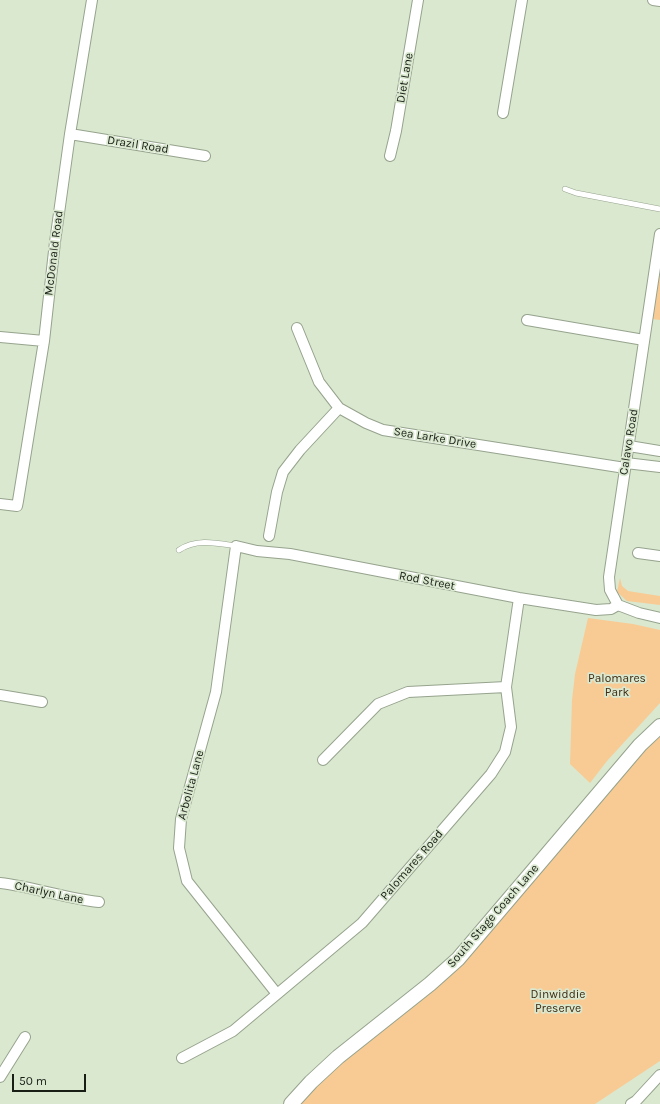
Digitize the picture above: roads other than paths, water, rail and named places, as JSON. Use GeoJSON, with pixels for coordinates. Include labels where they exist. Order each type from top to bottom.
{"type":"FeatureCollection","features":[{"type":"Feature","properties":{"kind":"main road","name":"South Stage Coach Lane"},"geometry":{"type":"LineString","coordinates":[[291,1104],[311,1082],[338,1057],[430,984],[458,959],[640,744],[660,726]]}},
{"type":"Feature","properties":{"kind":"street","name":"McDonald Road"},"geometry":{"type":"LineString","coordinates":[[0,504],[17,506],[44,341],[55,242],[70,134],[92,0]]}},
{"type":"Feature","properties":{"kind":"street","name":"Diet Lane"},"geometry":{"type":"LineString","coordinates":[[390,156],[396,131],[418,0]]}},
{"type":"Feature","properties":{"kind":"street"},"geometry":{"type":"LineString","coordinates":[[503,113],[522,0]]}},
{"type":"Feature","properties":{"kind":"street"},"geometry":{"type":"LineString","coordinates":[[653,0],[660,1]]}},
{"type":"Feature","properties":{"kind":"street","name":"Drazil Road"},"geometry":{"type":"LineString","coordinates":[[70,134],[205,156]]}},
{"type":"Feature","properties":{"kind":"street","name":"Calavo Road"},"geometry":{"type":"LineString","coordinates":[[618,605],[610,590],[609,577],[660,234]]}},
{"type":"Feature","properties":{"kind":"street"},"geometry":{"type":"LineString","coordinates":[[527,320],[644,340]]}},
{"type":"Feature","properties":{"kind":"street","name":"Sea Larke Drive"},"geometry":{"type":"LineString","coordinates":[[297,328],[319,382],[339,408],[366,423],[383,430],[626,465],[660,467]]}},
{"type":"Feature","properties":{"kind":"street"},"geometry":{"type":"LineString","coordinates":[[0,336],[44,341]]}},
{"type":"Feature","properties":{"kind":"street"},"geometry":{"type":"LineString","coordinates":[[269,536],[277,492],[283,472],[300,450],[339,408]]}},
{"type":"Feature","properties":{"kind":"street"},"geometry":{"type":"LineString","coordinates":[[629,446],[660,451]]}},
{"type":"Feature","properties":{"kind":"street","name":"Rod Street"},"geometry":{"type":"LineString","coordinates":[[236,546],[257,551],[290,554],[519,598],[596,610],[611,609],[618,605]]}},
{"type":"Feature","properties":{"kind":"street","name":"Arbolita Lane"},"geometry":{"type":"LineString","coordinates":[[236,546],[216,692],[181,819],[179,848],[187,881],[277,994]]}},
{"type":"Feature","properties":{"kind":"street"},"geometry":{"type":"LineString","coordinates":[[638,553],[660,556]]}},
{"type":"Feature","properties":{"kind":"street","name":"Palomares Road"},"geometry":{"type":"LineString","coordinates":[[182,1058],[233,1030],[362,923],[491,774],[505,752],[511,727],[506,687],[519,598]]}},
{"type":"Feature","properties":{"kind":"street"},"geometry":{"type":"LineString","coordinates":[[618,605],[660,618]]}},
{"type":"Feature","properties":{"kind":"street"},"geometry":{"type":"LineString","coordinates":[[323,760],[378,704],[408,692],[506,687]]}},
{"type":"Feature","properties":{"kind":"street"},"geometry":{"type":"LineString","coordinates":[[0,696],[42,702]]}},
{"type":"Feature","properties":{"kind":"street","name":"Charlyn Lane"},"geometry":{"type":"LineString","coordinates":[[0,883],[18,885],[81,900],[99,902]]}},
{"type":"Feature","properties":{"kind":"street"},"geometry":{"type":"LineString","coordinates":[[0,1077],[25,1037]]}},
{"type":"Feature","properties":{"kind":"street"},"geometry":{"type":"LineString","coordinates":[[631,1104],[636,1101],[660,1075]]}},
{"type":"Feature","properties":{"kind":"lane"},"geometry":{"type":"LineString","coordinates":[[565,189],[576,193],[660,209]]}},
{"type":"Feature","properties":{"kind":"lane"},"geometry":{"type":"LineString","coordinates":[[179,550],[184,546],[201,542],[236,546]]}},
{"type":"Feature","properties":{"kind":"park label","name":"Palomares Park"},"geometry":{"type":"Point","coordinates":[617,686]}},
{"type":"Feature","properties":{"kind":"park label","name":"Dinwiddie Preserve"},"geometry":{"type":"Point","coordinates":[558,1002]}}]}
